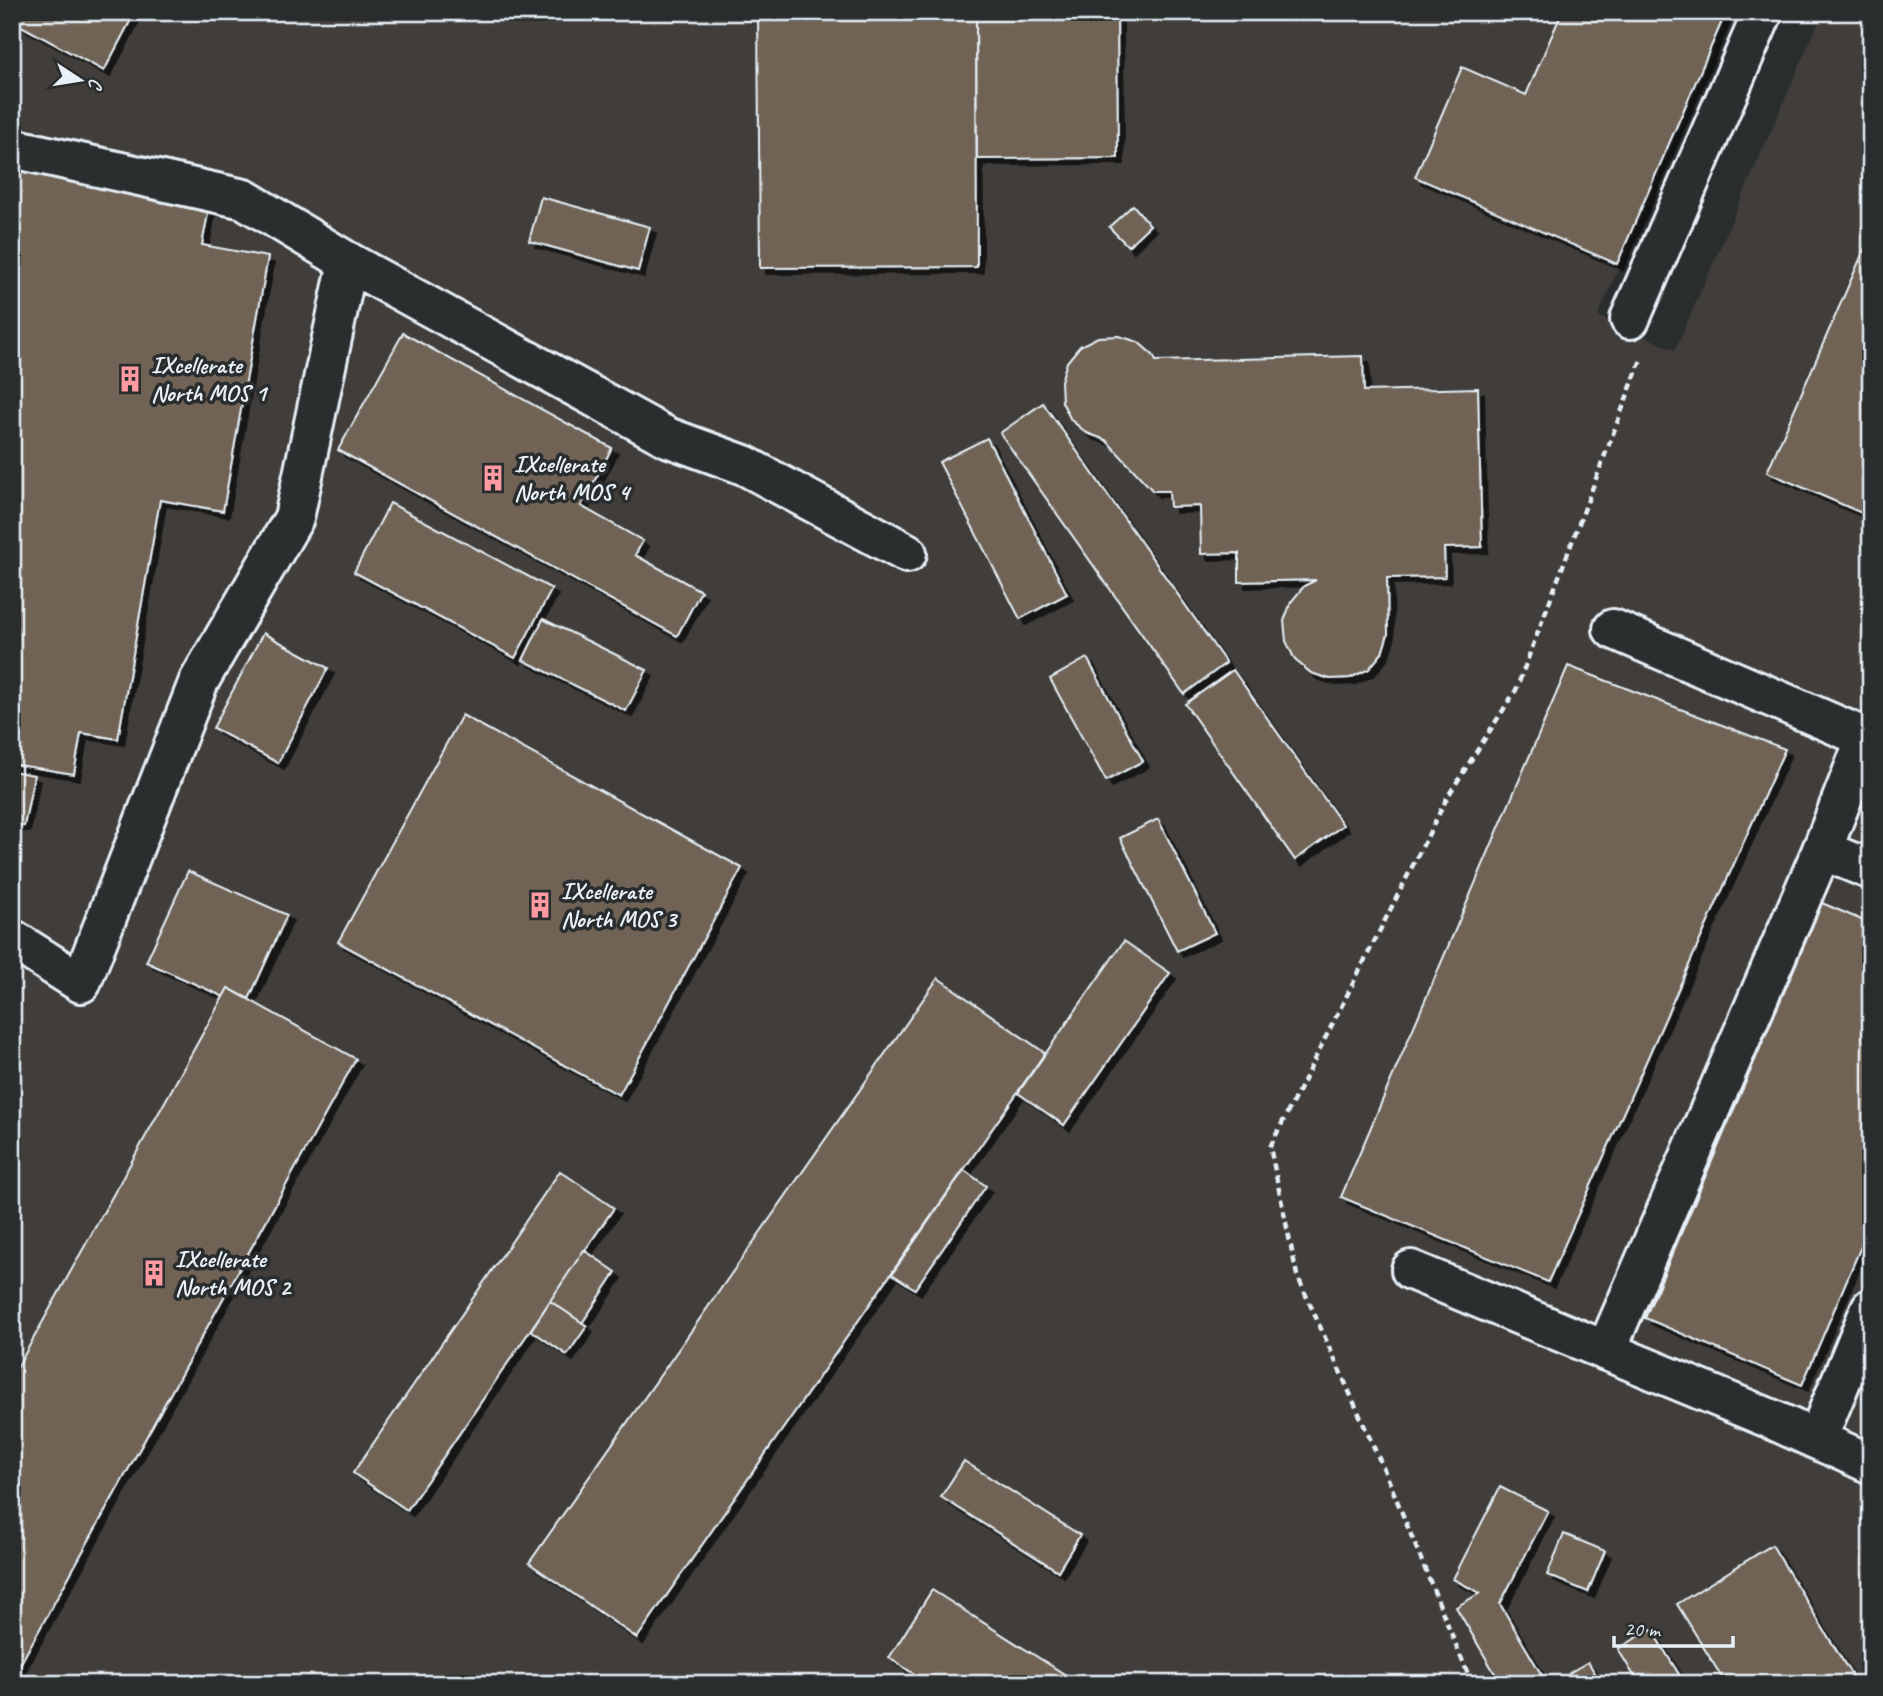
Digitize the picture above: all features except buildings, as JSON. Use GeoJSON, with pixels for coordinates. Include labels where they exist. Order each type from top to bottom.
{"type":"FeatureCollection","features":[{"type":"Feature","properties":{"kind":"lane"},"geometry":{"type":"LineString","coordinates":[[1630,319],[1763,12]]}},
{"type":"Feature","properties":{"kind":"lane"},"geometry":{"type":"LineString","coordinates":[[12,148],[244,198],[348,262],[667,437],[744,465],[907,553]]}},
{"type":"Feature","properties":{"kind":"lane"},"geometry":{"type":"LineString","coordinates":[[12,939],[81,983],[199,681],[294,518],[348,262]]}},
{"type":"Feature","properties":{"kind":"lane"},"geometry":{"type":"LineString","coordinates":[[1606,1351],[1822,850],[1866,738],[1613,629]]}},
{"type":"Feature","properties":{"kind":"lane"},"geometry":{"type":"LineString","coordinates":[[1822,850],[1871,870]]}},
{"type":"Feature","properties":{"kind":"lane"},"geometry":{"type":"LineString","coordinates":[[1411,1270],[1871,1464]]}},
{"type":"Feature","properties":{"kind":"lane"},"geometry":{"type":"LineString","coordinates":[[1816,1439],[1871,1308]]}},
{"type":"Feature","properties":{"kind":"path"},"geometry":{"type":"LineString","coordinates":[[1472,1684],[1390,1481],[1297,1275],[1270,1147],[1448,796],[1516,690],[1642,355]]}},
{"type":"Feature","properties":{"kind":"shaded area"},"geometry":{"type":"Polygon","coordinates":[[[12,12],[1730,12],[1598,316],[1675,350],[1823,12],[1871,12],[1871,1684],[12,1684],[12,12]]]}},
{"type":"Feature","properties":{"kind":"place","name":"IXcellerate North MOS 1"},"geometry":{"type":"Point","coordinates":[130,379]}},
{"type":"Feature","properties":{"kind":"place","name":"IXcellerate North MOS 4"},"geometry":{"type":"Point","coordinates":[493,478]}},
{"type":"Feature","properties":{"kind":"place","name":"IXcellerate North MOS 3"},"geometry":{"type":"Point","coordinates":[540,905]}},
{"type":"Feature","properties":{"kind":"place","name":"IXcellerate North MOS 2"},"geometry":{"type":"Point","coordinates":[154,1273]}}]}
